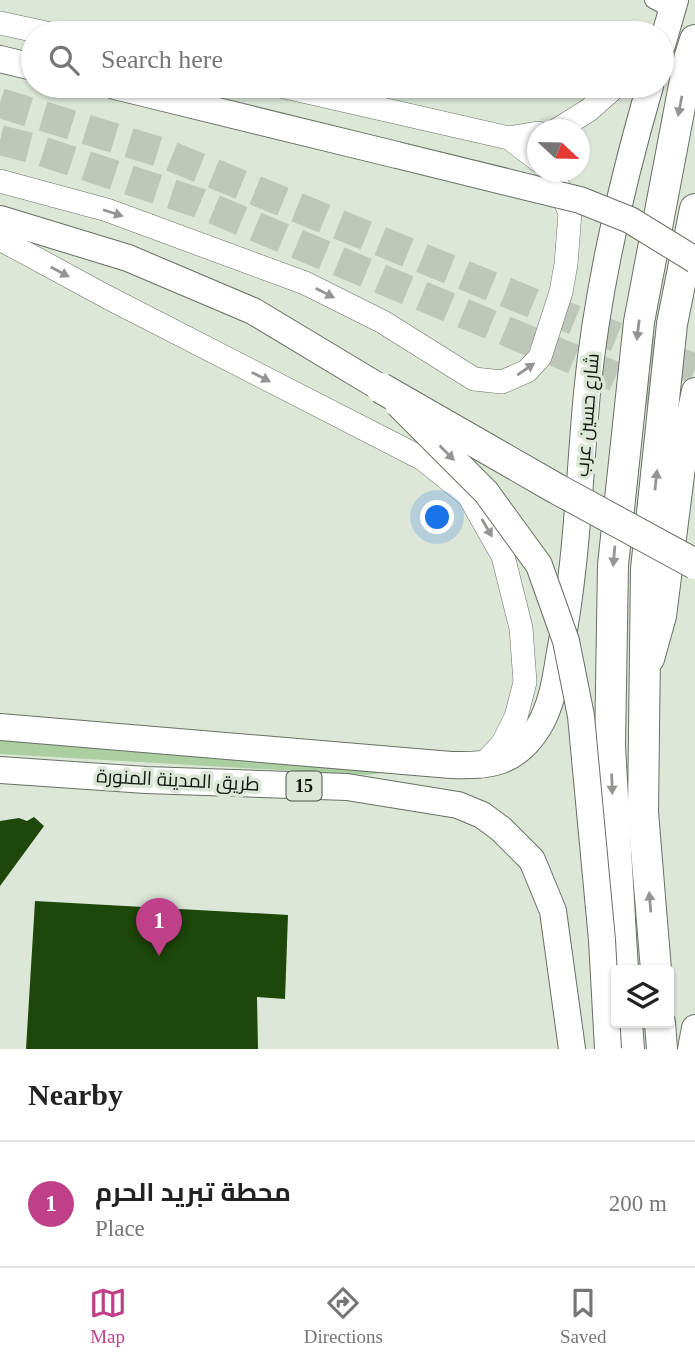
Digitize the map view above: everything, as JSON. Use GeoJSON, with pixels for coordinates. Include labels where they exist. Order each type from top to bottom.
{"type":"FeatureCollection","features":[{"type":"Feature","properties":{"kind":"highway"},"geometry":{"type":"LineString","coordinates":[[623,965],[610,746],[613,565],[639,322],[689,59],[695,40]]}},
{"type":"Feature","properties":{"kind":"highway"},"geometry":{"type":"LineString","coordinates":[[656,965],[643,812],[646,569],[672,324],[695,209]]}},
{"type":"Feature","properties":{"kind":"highway"},"geometry":{"type":"LineString","coordinates":[[381,388],[695,564]]}},
{"type":"Feature","properties":{"kind":"highway"},"geometry":{"type":"LineString","coordinates":[[627,1028],[629,1049]]}},
{"type":"Feature","properties":{"kind":"highway"},"geometry":{"type":"LineString","coordinates":[[660,1028],[662,1049]]}},
{"type":"Feature","properties":{"kind":"main road"},"geometry":{"type":"LineString","coordinates":[[665,21],[666,3]]}},
{"type":"Feature","properties":{"kind":"main road"},"geometry":{"type":"LineString","coordinates":[[0,59],[21,63]]}},
{"type":"Feature","properties":{"kind":"main road"},"geometry":{"type":"LineString","coordinates":[[164,98],[580,201],[630,220],[695,260]]}},
{"type":"Feature","properties":{"kind":"main road","name":"شارع حسين عرب"},"geometry":{"type":"LineString","coordinates":[[528,742],[540,726],[553,689],[569,607],[587,391],[604,269],[631,150],[646,98]]}},
{"type":"Feature","properties":{"kind":"main road"},"geometry":{"type":"LineString","coordinates":[[0,219],[128,258],[253,310],[381,388],[486,492],[539,565],[566,640],[582,716],[602,940],[608,1049]]}},
{"type":"Feature","properties":{"kind":"main road"},"geometry":{"type":"LineString","coordinates":[[645,678],[663,616],[687,428],[695,391]]}},
{"type":"Feature","properties":{"kind":"main road","name":"طريق المدينة المنورة"},"geometry":{"type":"LineString","coordinates":[[0,727],[482,766],[513,756],[528,742]]}},
{"type":"Feature","properties":{"kind":"main road","name":"طريق المدينة المنورة"},"geometry":{"type":"LineString","coordinates":[[0,770],[146,780],[346,787],[458,805],[482,815],[501,829],[532,860],[553,911],[572,1049]]}},
{"type":"Feature","properties":{"kind":"main road"},"geometry":{"type":"LineString","coordinates":[[691,1049],[695,1028]]}},
{"type":"Feature","properties":{"kind":"street"},"geometry":{"type":"LineString","coordinates":[[0,23],[21,28]]}},
{"type":"Feature","properties":{"kind":"street"},"geometry":{"type":"LineString","coordinates":[[334,98],[509,138],[527,135]]}},
{"type":"Feature","properties":{"kind":"street"},"geometry":{"type":"LineString","coordinates":[[575,119],[602,98]]}},
{"type":"Feature","properties":{"kind":"street"},"geometry":{"type":"LineString","coordinates":[[509,138],[527,152]]}},
{"type":"Feature","properties":{"kind":"street"},"geometry":{"type":"LineString","coordinates":[[0,181],[107,210],[305,284],[383,322],[474,379],[502,382],[527,370],[540,357],[561,292],[570,213],[556,182]]}},
{"type":"Feature","properties":{"kind":"street"},"geometry":{"type":"LineString","coordinates":[[0,239],[423,459],[469,496],[503,556],[521,628],[524,682],[516,718],[503,743],[482,766]]}},
{"type":"Feature","properties":{"kind":"green space"},"geometry":{"type":"Polygon","coordinates":[[[0,738],[369,767],[383,773],[366,775],[0,754],[0,738]]]}},
{"type":"Feature","properties":{"kind":"building"},"geometry":{"type":"Polygon","coordinates":[[[34,817],[44,826],[0,886],[0,821],[19,818],[27,821],[34,817]]]}},
{"type":"Feature","properties":{"kind":"building"},"geometry":{"type":"Polygon","coordinates":[[[35,901],[288,915],[285,999],[257,997],[258,1049],[26,1049],[35,901]]]}},
{"type":"Feature","properties":{"kind":"tunnel"},"geometry":{"type":"LineString","coordinates":[[0,103],[163,153],[695,369]]}},
{"type":"Feature","properties":{"kind":"tunnel"},"geometry":{"type":"LineString","coordinates":[[0,140],[199,203],[688,407]]}},
{"type":"Feature","properties":{"kind":"place","name":"محطة تبريد الحرم"},"geometry":{"type":"Point","coordinates":[159,956]}}]}
